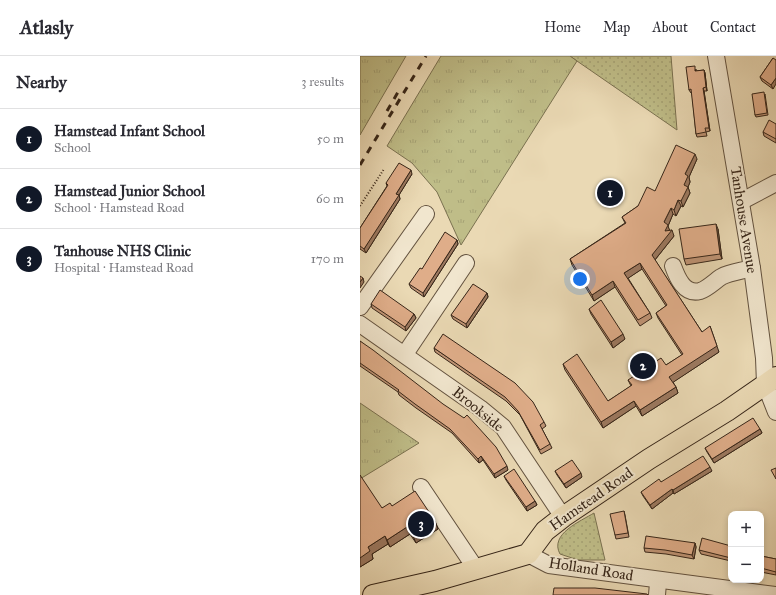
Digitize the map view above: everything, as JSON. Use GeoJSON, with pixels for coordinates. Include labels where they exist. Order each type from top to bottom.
{"type":"FeatureCollection","features":[{"type":"Feature","properties":{"kind":"main road","name":"Hamstead Road"},"geometry":{"type":"LineString","coordinates":[[528,554],[545,531],[563,517],[649,459],[727,411],[771,381]]}},
{"type":"Feature","properties":{"kind":"main road"},"geometry":{"type":"LineString","coordinates":[[373,595],[393,593],[528,554]]}},
{"type":"Feature","properties":{"kind":"street","name":"Tanhouse Avenue"},"geometry":{"type":"LineString","coordinates":[[718,57],[752,268],[770,354],[771,381],[776,412]]}},
{"type":"Feature","properties":{"kind":"street"},"geometry":{"type":"LineString","coordinates":[[742,201],[776,183]]}},
{"type":"Feature","properties":{"kind":"street"},"geometry":{"type":"LineString","coordinates":[[362,304],[426,214]]}},
{"type":"Feature","properties":{"kind":"street"},"geometry":{"type":"LineString","coordinates":[[673,266],[677,276],[686,289],[691,291],[700,291],[730,273],[752,268]]}},
{"type":"Feature","properties":{"kind":"street"},"geometry":{"type":"LineString","coordinates":[[405,354],[465,273]]}},
{"type":"Feature","properties":{"kind":"street","name":"Brookside"},"geometry":{"type":"LineString","coordinates":[[360,324],[405,354],[480,408],[503,427],[563,517]]}},
{"type":"Feature","properties":{"kind":"street"},"geometry":{"type":"LineString","coordinates":[[421,487],[476,569]]}},
{"type":"Feature","properties":{"kind":"street","name":"Holland Road"},"geometry":{"type":"LineString","coordinates":[[528,554],[549,566],[775,595]]}},
{"type":"Feature","properties":{"kind":"path"},"geometry":{"type":"LineString","coordinates":[[360,206],[384,169]]}},
{"type":"Feature","properties":{"kind":"green space"},"geometry":{"type":"Polygon","coordinates":[[[360,56],[406,56],[360,135],[360,56]]]}},
{"type":"Feature","properties":{"kind":"green space"},"geometry":{"type":"Polygon","coordinates":[[[441,56],[570,56],[577,61],[461,245],[437,192],[412,163],[387,146],[441,56]]]}},
{"type":"Feature","properties":{"kind":"green space"},"geometry":{"type":"Polygon","coordinates":[[[570,56],[671,56],[677,130],[577,61],[570,56]]]}},
{"type":"Feature","properties":{"kind":"green space"},"geometry":{"type":"Polygon","coordinates":[[[360,403],[419,443],[360,479],[360,403]]]}},
{"type":"Feature","properties":{"kind":"green space"},"geometry":{"type":"Polygon","coordinates":[[[594,513],[605,560],[578,560],[560,554],[558,547],[562,534],[575,524],[594,513]]]}},
{"type":"Feature","properties":{"kind":"building"},"geometry":{"type":"Polygon","coordinates":[[[773,58],[776,60],[776,78],[771,85],[760,77],[773,58]]]}},
{"type":"Feature","properties":{"kind":"building"},"geometry":{"type":"Polygon","coordinates":[[[695,66],[695,71],[704,70],[706,87],[703,88],[709,128],[705,128],[706,132],[696,134],[691,89],[689,90],[686,67],[695,66]]]}},
{"type":"Feature","properties":{"kind":"building"},"geometry":{"type":"Polygon","coordinates":[[[764,92],[767,113],[755,115],[752,94],[764,92]]]}},
{"type":"Feature","properties":{"kind":"building"},"geometry":{"type":"Polygon","coordinates":[[[769,120],[776,124],[776,139],[763,132],[769,120]]]}},
{"type":"Feature","properties":{"kind":"building"},"geometry":{"type":"Polygon","coordinates":[[[676,145],[695,154],[685,174],[688,176],[684,185],[688,187],[681,201],[678,200],[674,210],[671,208],[664,222],[668,225],[665,231],[672,230],[652,255],[702,332],[710,326],[717,346],[669,377],[676,387],[640,410],[634,401],[601,422],[563,364],[577,354],[608,401],[632,385],[628,380],[661,358],[666,365],[683,354],[656,313],[667,305],[640,263],[624,273],[650,313],[638,320],[613,281],[592,295],[570,259],[626,223],[622,217],[638,206],[647,187],[655,191],[676,145]]]}},
{"type":"Feature","properties":{"kind":"building"},"geometry":{"type":"Polygon","coordinates":[[[399,163],[411,170],[396,194],[399,195],[364,249],[360,246],[360,228],[388,185],[386,183],[399,163]]]}},
{"type":"Feature","properties":{"kind":"building"},"geometry":{"type":"Polygon","coordinates":[[[716,224],[720,254],[684,259],[679,229],[716,224]]]}},
{"type":"Feature","properties":{"kind":"building"},"geometry":{"type":"Polygon","coordinates":[[[445,232],[457,240],[423,293],[409,284],[420,268],[422,269],[445,232]]]}},
{"type":"Feature","properties":{"kind":"building"},"geometry":{"type":"Polygon","coordinates":[[[473,284],[487,293],[466,324],[451,315],[473,284]]]}},
{"type":"Feature","properties":{"kind":"building"},"geometry":{"type":"Polygon","coordinates":[[[380,290],[414,314],[405,327],[371,304],[380,290]]]}},
{"type":"Feature","properties":{"kind":"building"},"geometry":{"type":"Polygon","coordinates":[[[601,300],[623,334],[611,342],[589,309],[601,300]]]}},
{"type":"Feature","properties":{"kind":"building"},"geometry":{"type":"Polygon","coordinates":[[[443,334],[515,383],[533,402],[544,422],[540,425],[550,444],[540,450],[518,411],[505,397],[434,348],[443,334]]]}},
{"type":"Feature","properties":{"kind":"building"},"geometry":{"type":"Polygon","coordinates":[[[360,341],[443,404],[464,418],[467,415],[496,447],[507,466],[494,474],[481,456],[478,459],[450,429],[398,391],[399,390],[360,363],[360,341]]]}},
{"type":"Feature","properties":{"kind":"building"},"geometry":{"type":"Polygon","coordinates":[[[753,418],[760,429],[712,459],[705,448],[753,418]]]}},
{"type":"Feature","properties":{"kind":"building"},"geometry":{"type":"Polygon","coordinates":[[[703,456],[710,467],[673,490],[672,489],[650,505],[641,492],[659,479],[661,482],[703,456]]]}},
{"type":"Feature","properties":{"kind":"building"},"geometry":{"type":"Polygon","coordinates":[[[572,460],[581,473],[564,484],[555,471],[572,460]]]}},
{"type":"Feature","properties":{"kind":"building"},"geometry":{"type":"Polygon","coordinates":[[[776,468],[776,479],[771,470],[776,468]]]}},
{"type":"Feature","properties":{"kind":"building"},"geometry":{"type":"Polygon","coordinates":[[[514,469],[535,501],[526,507],[504,476],[514,469]]]}},
{"type":"Feature","properties":{"kind":"building"},"geometry":{"type":"Polygon","coordinates":[[[360,475],[382,508],[390,503],[392,506],[415,491],[435,521],[413,536],[407,527],[387,540],[385,536],[368,547],[370,551],[360,558],[360,475]]]}},
{"type":"Feature","properties":{"kind":"building"},"geometry":{"type":"Polygon","coordinates":[[[624,511],[628,533],[615,535],[610,514],[624,511]]]}},
{"type":"Feature","properties":{"kind":"building"},"geometry":{"type":"Polygon","coordinates":[[[646,536],[695,543],[692,555],[644,548],[646,536]]]}},
{"type":"Feature","properties":{"kind":"building"},"geometry":{"type":"Polygon","coordinates":[[[702,538],[728,545],[728,557],[699,550],[702,538]]]}},
{"type":"Feature","properties":{"kind":"building"},"geometry":{"type":"Polygon","coordinates":[[[764,557],[776,559],[776,572],[764,569],[764,557]]]}},
{"type":"Feature","properties":{"kind":"building"},"geometry":{"type":"Polygon","coordinates":[[[554,588],[595,588],[648,595],[553,595],[554,588]]]}},
{"type":"Feature","properties":{"kind":"railway"},"geometry":{"type":"LineString","coordinates":[[360,165],[426,56]]}},
{"type":"Feature","properties":{"kind":"railway"},"geometry":{"type":"LineString","coordinates":[[387,111],[401,87]]}},
{"type":"Feature","properties":{"kind":"place","name":"Hamstead Infant School"},"geometry":{"type":"Point","coordinates":[610,193]}},
{"type":"Feature","properties":{"kind":"place","name":"Hamstead Junior School"},"geometry":{"type":"Point","coordinates":[643,366]}},
{"type":"Feature","properties":{"kind":"place","name":"Tanhouse NHS Clinic"},"geometry":{"type":"Point","coordinates":[421,524]}}]}
